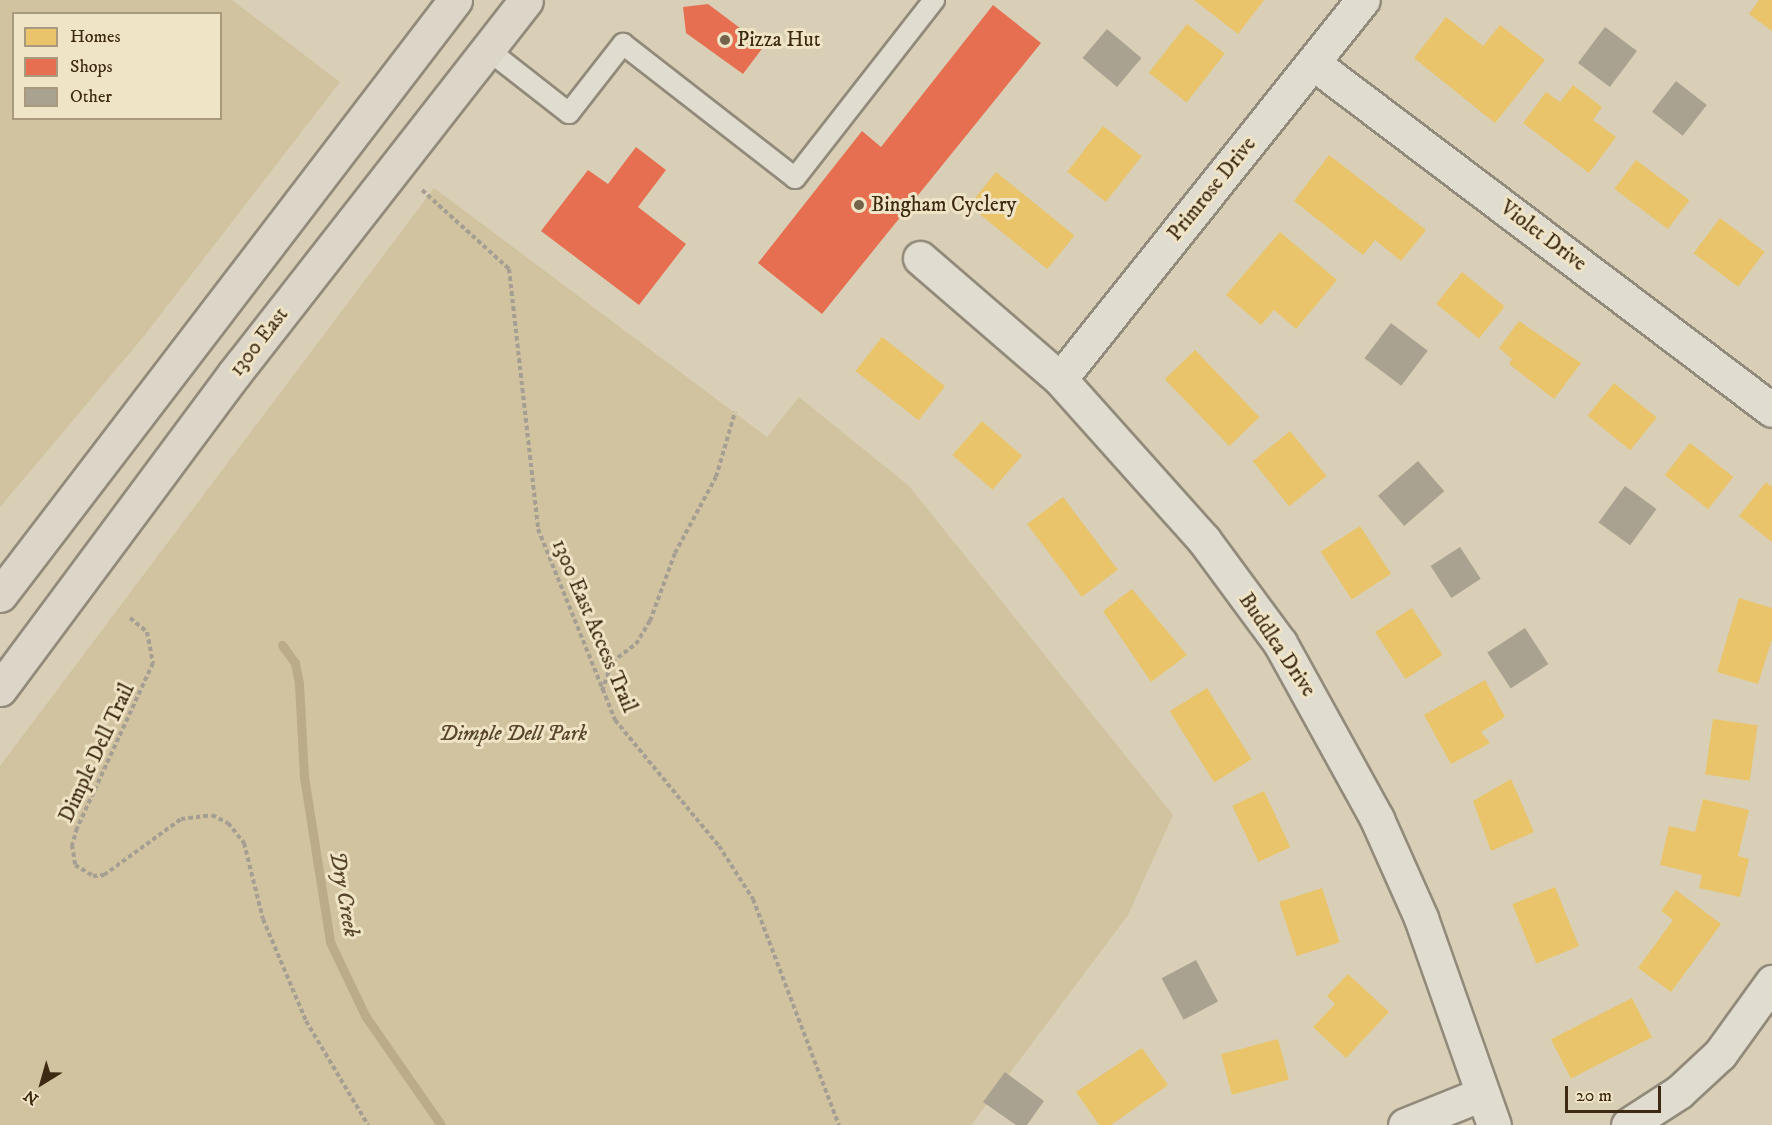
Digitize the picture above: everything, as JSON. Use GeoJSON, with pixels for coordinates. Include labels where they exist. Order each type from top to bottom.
{"type":"FeatureCollection","features":[{"type":"Feature","properties":{"kind":"main road"},"geometry":{"type":"LineString","coordinates":[[0,596],[455,0]]}},
{"type":"Feature","properties":{"kind":"main road","name":"1300 East"},"geometry":{"type":"LineString","coordinates":[[0,689],[234,374],[526,0]]}},
{"type":"Feature","properties":{"kind":"street","name":"Primrose Drive"},"geometry":{"type":"LineString","coordinates":[[1060,379],[1364,0]]}},
{"type":"Feature","properties":{"kind":"street","name":"Violet Drive"},"geometry":{"type":"LineString","coordinates":[[1313,63],[1772,410]]}},
{"type":"Feature","properties":{"kind":"street","name":"Buddlea Drive"},"geometry":{"type":"LineString","coordinates":[[920,258],[1060,379],[1204,540],[1280,643],[1334,733],[1421,918],[1494,1125]]}},
{"type":"Feature","properties":{"kind":"street"},"geometry":{"type":"LineString","coordinates":[[1628,1125],[1679,1092],[1720,1054],[1772,982]]}},
{"type":"Feature","properties":{"kind":"street"},"geometry":{"type":"LineString","coordinates":[[1405,1125],[1482,1094]]}},
{"type":"Feature","properties":{"kind":"lane"},"geometry":{"type":"LineString","coordinates":[[487,49],[569,113],[623,44],[795,178],[934,0]]}},
{"type":"Feature","properties":{"kind":"path","name":"1300 East Access Trail"},"geometry":{"type":"LineString","coordinates":[[422,190],[509,269],[538,529],[615,720],[718,846],[753,899],[839,1125]]}},
{"type":"Feature","properties":{"kind":"path"},"geometry":{"type":"LineString","coordinates":[[602,692],[612,662],[636,644],[650,621],[675,553],[716,477],[735,412]]}},
{"type":"Feature","properties":{"kind":"path","name":"Dimple Dell Trail"},"geometry":{"type":"LineString","coordinates":[[130,618],[147,632],[153,663],[77,828],[72,845],[75,865],[93,876],[104,875],[192,815],[220,817],[228,823],[243,843],[262,919],[306,1021],[368,1125]]}},
{"type":"Feature","properties":{"kind":"green space"},"geometry":{"type":"Polygon","coordinates":[[[0,0],[232,0],[340,82],[144,336],[0,507],[0,0]]]}},
{"type":"Feature","properties":{"kind":"green space","name":"Dimple Dell Park"},"geometry":{"type":"Polygon","coordinates":[[[434,188],[767,437],[799,397],[909,486],[1173,815],[1128,915],[971,1125],[0,1125],[0,766],[434,188]]]}},
{"type":"Feature","properties":{"kind":"building: Homes"},"geometry":{"type":"Polygon","coordinates":[[[1194,0],[1264,0],[1238,34],[1194,0]]]}},
{"type":"Feature","properties":{"kind":"building: Homes"},"geometry":{"type":"Polygon","coordinates":[[[1759,0],[1772,0],[1772,31],[1749,14],[1759,0]]]}},
{"type":"Feature","properties":{"kind":"building: Homes"},"geometry":{"type":"Polygon","coordinates":[[[1446,17],[1483,46],[1500,25],[1545,60],[1495,123],[1414,58],[1446,17]]]}},
{"type":"Feature","properties":{"kind":"building: Homes"},"geometry":{"type":"Polygon","coordinates":[[[1187,24],[1225,54],[1187,102],[1149,73],[1187,24]]]}},
{"type":"Feature","properties":{"kind":"building: Homes"},"geometry":{"type":"Polygon","coordinates":[[[1573,85],[1602,107],[1593,120],[1616,137],[1589,173],[1523,123],[1546,92],[1560,102],[1573,85]]]}},
{"type":"Feature","properties":{"kind":"building: Homes"},"geometry":{"type":"Polygon","coordinates":[[[1103,126],[1142,156],[1106,202],[1067,172],[1103,126]]]}},
{"type":"Feature","properties":{"kind":"building: Homes"},"geometry":{"type":"Polygon","coordinates":[[[1329,155],[1426,230],[1401,261],[1375,240],[1363,255],[1294,201],[1329,155]]]}},
{"type":"Feature","properties":{"kind":"building: Homes"},"geometry":{"type":"Polygon","coordinates":[[[1636,160],[1690,200],[1668,229],[1614,189],[1636,160]]]}},
{"type":"Feature","properties":{"kind":"building: Homes"},"geometry":{"type":"Polygon","coordinates":[[[996,172],[1074,236],[1047,269],[969,205],[996,172]]]}},
{"type":"Feature","properties":{"kind":"building: Homes"},"geometry":{"type":"Polygon","coordinates":[[[1720,218],[1765,252],[1738,287],[1694,253],[1720,218]]]}},
{"type":"Feature","properties":{"kind":"building: Homes"},"geometry":{"type":"Polygon","coordinates":[[[1280,232],[1337,280],[1296,329],[1274,310],[1261,325],[1226,295],[1280,232]]]}},
{"type":"Feature","properties":{"kind":"building: Homes"},"geometry":{"type":"Polygon","coordinates":[[[1462,272],[1505,307],[1479,338],[1436,304],[1462,272]]]}},
{"type":"Feature","properties":{"kind":"building: Homes"},"geometry":{"type":"Polygon","coordinates":[[[1519,321],[1581,363],[1554,399],[1509,364],[1512,359],[1499,348],[1519,321]]]}},
{"type":"Feature","properties":{"kind":"building: Homes"},"geometry":{"type":"Polygon","coordinates":[[[882,337],[945,386],[919,420],[856,371],[882,337]]]}},
{"type":"Feature","properties":{"kind":"building: Homes"},"geometry":{"type":"Polygon","coordinates":[[[1195,350],[1260,417],[1229,446],[1165,379],[1195,350]]]}},
{"type":"Feature","properties":{"kind":"building: Homes"},"geometry":{"type":"Polygon","coordinates":[[[1614,383],[1657,418],[1630,450],[1588,416],[1614,383]]]}},
{"type":"Feature","properties":{"kind":"building: Homes"},"geometry":{"type":"Polygon","coordinates":[[[982,421],[1022,456],[992,490],[952,455],[982,421]]]}},
{"type":"Feature","properties":{"kind":"building: Homes"},"geometry":{"type":"Polygon","coordinates":[[[1290,431],[1327,476],[1289,506],[1253,461],[1290,431]]]}},
{"type":"Feature","properties":{"kind":"building: Homes"},"geometry":{"type":"Polygon","coordinates":[[[1690,443],[1733,477],[1708,509],[1665,475],[1690,443]]]}},
{"type":"Feature","properties":{"kind":"building: Homes"},"geometry":{"type":"Polygon","coordinates":[[[1766,482],[1772,487],[1772,542],[1739,516],[1766,482]]]}},
{"type":"Feature","properties":{"kind":"building: Homes"},"geometry":{"type":"Polygon","coordinates":[[[1063,497],[1118,570],[1082,597],[1027,524],[1063,497]]]}},
{"type":"Feature","properties":{"kind":"building: Homes"},"geometry":{"type":"Polygon","coordinates":[[[1360,526],[1391,574],[1352,599],[1321,552],[1360,526]]]}},
{"type":"Feature","properties":{"kind":"building: Homes"},"geometry":{"type":"Polygon","coordinates":[[[1132,589],[1187,655],[1151,682],[1103,611],[1132,589]]]}},
{"type":"Feature","properties":{"kind":"building: Homes"},"geometry":{"type":"Polygon","coordinates":[[[1739,598],[1772,608],[1772,639],[1758,684],[1717,672],[1739,598]]]}},
{"type":"Feature","properties":{"kind":"building: Homes"},"geometry":{"type":"Polygon","coordinates":[[[1412,608],[1442,655],[1406,679],[1375,632],[1412,608]]]}},
{"type":"Feature","properties":{"kind":"building: Homes"},"geometry":{"type":"Polygon","coordinates":[[[1485,680],[1505,717],[1481,732],[1490,743],[1451,764],[1424,715],[1485,680]]]}},
{"type":"Feature","properties":{"kind":"building: Homes"},"geometry":{"type":"Polygon","coordinates":[[[1207,688],[1252,759],[1214,783],[1170,711],[1207,688]]]}},
{"type":"Feature","properties":{"kind":"building: Homes"},"geometry":{"type":"Polygon","coordinates":[[[1713,719],[1758,725],[1750,781],[1705,774],[1713,719]]]}},
{"type":"Feature","properties":{"kind":"building: Homes"},"geometry":{"type":"Polygon","coordinates":[[[1511,779],[1534,832],[1491,851],[1473,801],[1511,779]]]}},
{"type":"Feature","properties":{"kind":"building: Homes"},"geometry":{"type":"Polygon","coordinates":[[[1264,791],[1290,847],[1258,862],[1232,806],[1264,791]]]}},
{"type":"Feature","properties":{"kind":"building: Homes"},"geometry":{"type":"Polygon","coordinates":[[[1703,799],[1749,810],[1738,856],[1749,859],[1740,897],[1699,888],[1702,875],[1660,865],[1669,826],[1695,832],[1703,799]]]}},
{"type":"Feature","properties":{"kind":"building: Homes"},"geometry":{"type":"Polygon","coordinates":[[[1555,887],[1579,946],[1536,964],[1512,904],[1555,887]]]}},
{"type":"Feature","properties":{"kind":"building: Homes"},"geometry":{"type":"Polygon","coordinates":[[[1322,888],[1340,942],[1297,956],[1279,902],[1322,888]]]}},
{"type":"Feature","properties":{"kind":"building: Homes"},"geometry":{"type":"Polygon","coordinates":[[[1676,890],[1721,924],[1671,992],[1638,968],[1673,920],[1661,911],[1676,890]]]}},
{"type":"Feature","properties":{"kind":"building: Homes"},"geometry":{"type":"Polygon","coordinates":[[[1348,974],[1389,1012],[1346,1058],[1313,1027],[1335,1004],[1327,996],[1348,974]]]}},
{"type":"Feature","properties":{"kind":"building: Homes"},"geometry":{"type":"Polygon","coordinates":[[[1632,998],[1652,1037],[1571,1079],[1551,1039],[1632,998]]]}},
{"type":"Feature","properties":{"kind":"building: Homes"},"geometry":{"type":"Polygon","coordinates":[[[1278,1039],[1289,1080],[1232,1095],[1221,1054],[1278,1039]]]}},
{"type":"Feature","properties":{"kind":"building: Homes"},"geometry":{"type":"Polygon","coordinates":[[[1142,1048],[1168,1085],[1111,1125],[1099,1125],[1076,1092],[1142,1048]]]}},
{"type":"Feature","properties":{"kind":"building: Shops","name":"Pizza Hut"},"geometry":{"type":"Polygon","coordinates":[[[708,4],[764,46],[743,74],[686,33],[683,7],[708,4]]]}},
{"type":"Feature","properties":{"kind":"building: Shops","name":"Bingham Cyclery"},"geometry":{"type":"Polygon","coordinates":[[[993,5],[1041,43],[822,314],[758,263],[862,131],[881,147],[993,5]]]}},
{"type":"Feature","properties":{"kind":"building: Shops"},"geometry":{"type":"Polygon","coordinates":[[[636,147],[666,170],[638,207],[686,244],[639,305],[541,231],[588,170],[608,184],[636,147]]]}},
{"type":"Feature","properties":{"kind":"building: Other"},"geometry":{"type":"Polygon","coordinates":[[[1605,27],[1637,51],[1610,87],[1578,63],[1605,27]]]}},
{"type":"Feature","properties":{"kind":"building: Other"},"geometry":{"type":"Polygon","coordinates":[[[1107,29],[1141,58],[1117,87],[1083,58],[1107,29]]]}},
{"type":"Feature","properties":{"kind":"building: Other"},"geometry":{"type":"Polygon","coordinates":[[[1676,81],[1707,105],[1683,136],[1652,112],[1676,81]]]}},
{"type":"Feature","properties":{"kind":"building: Other"},"geometry":{"type":"Polygon","coordinates":[[[1391,323],[1428,351],[1401,386],[1365,358],[1391,323]]]}},
{"type":"Feature","properties":{"kind":"building: Other"},"geometry":{"type":"Polygon","coordinates":[[[1418,461],[1444,491],[1404,526],[1378,496],[1418,461]]]}},
{"type":"Feature","properties":{"kind":"building: Other"},"geometry":{"type":"Polygon","coordinates":[[[1625,486],[1657,509],[1630,545],[1599,522],[1625,486]]]}},
{"type":"Feature","properties":{"kind":"building: Other"},"geometry":{"type":"Polygon","coordinates":[[[1460,547],[1481,579],[1451,598],[1431,566],[1460,547]]]}},
{"type":"Feature","properties":{"kind":"building: Other"},"geometry":{"type":"Polygon","coordinates":[[[1525,628],[1548,664],[1511,689],[1487,653],[1525,628]]]}},
{"type":"Feature","properties":{"kind":"building: Other"},"geometry":{"type":"Polygon","coordinates":[[[1196,960],[1218,1001],[1184,1020],[1162,978],[1196,960]]]}},
{"type":"Feature","properties":{"kind":"building: Other"},"geometry":{"type":"Polygon","coordinates":[[[1005,1072],[1044,1101],[1027,1125],[1016,1125],[983,1102],[1005,1072]]]}},
{"type":"Feature","properties":{"kind":"waterway","name":"Dry Creek"},"geometry":{"type":"LineString","coordinates":[[282,645],[295,663],[299,684],[304,777],[330,942],[366,1017],[441,1125]]}},
{"type":"Feature","properties":{"kind":"place","name":"Pizza Hut"},"geometry":{"type":"Point","coordinates":[725,40]}},
{"type":"Feature","properties":{"kind":"place","name":"Bingham Cyclery"},"geometry":{"type":"Point","coordinates":[859,205]}}]}
